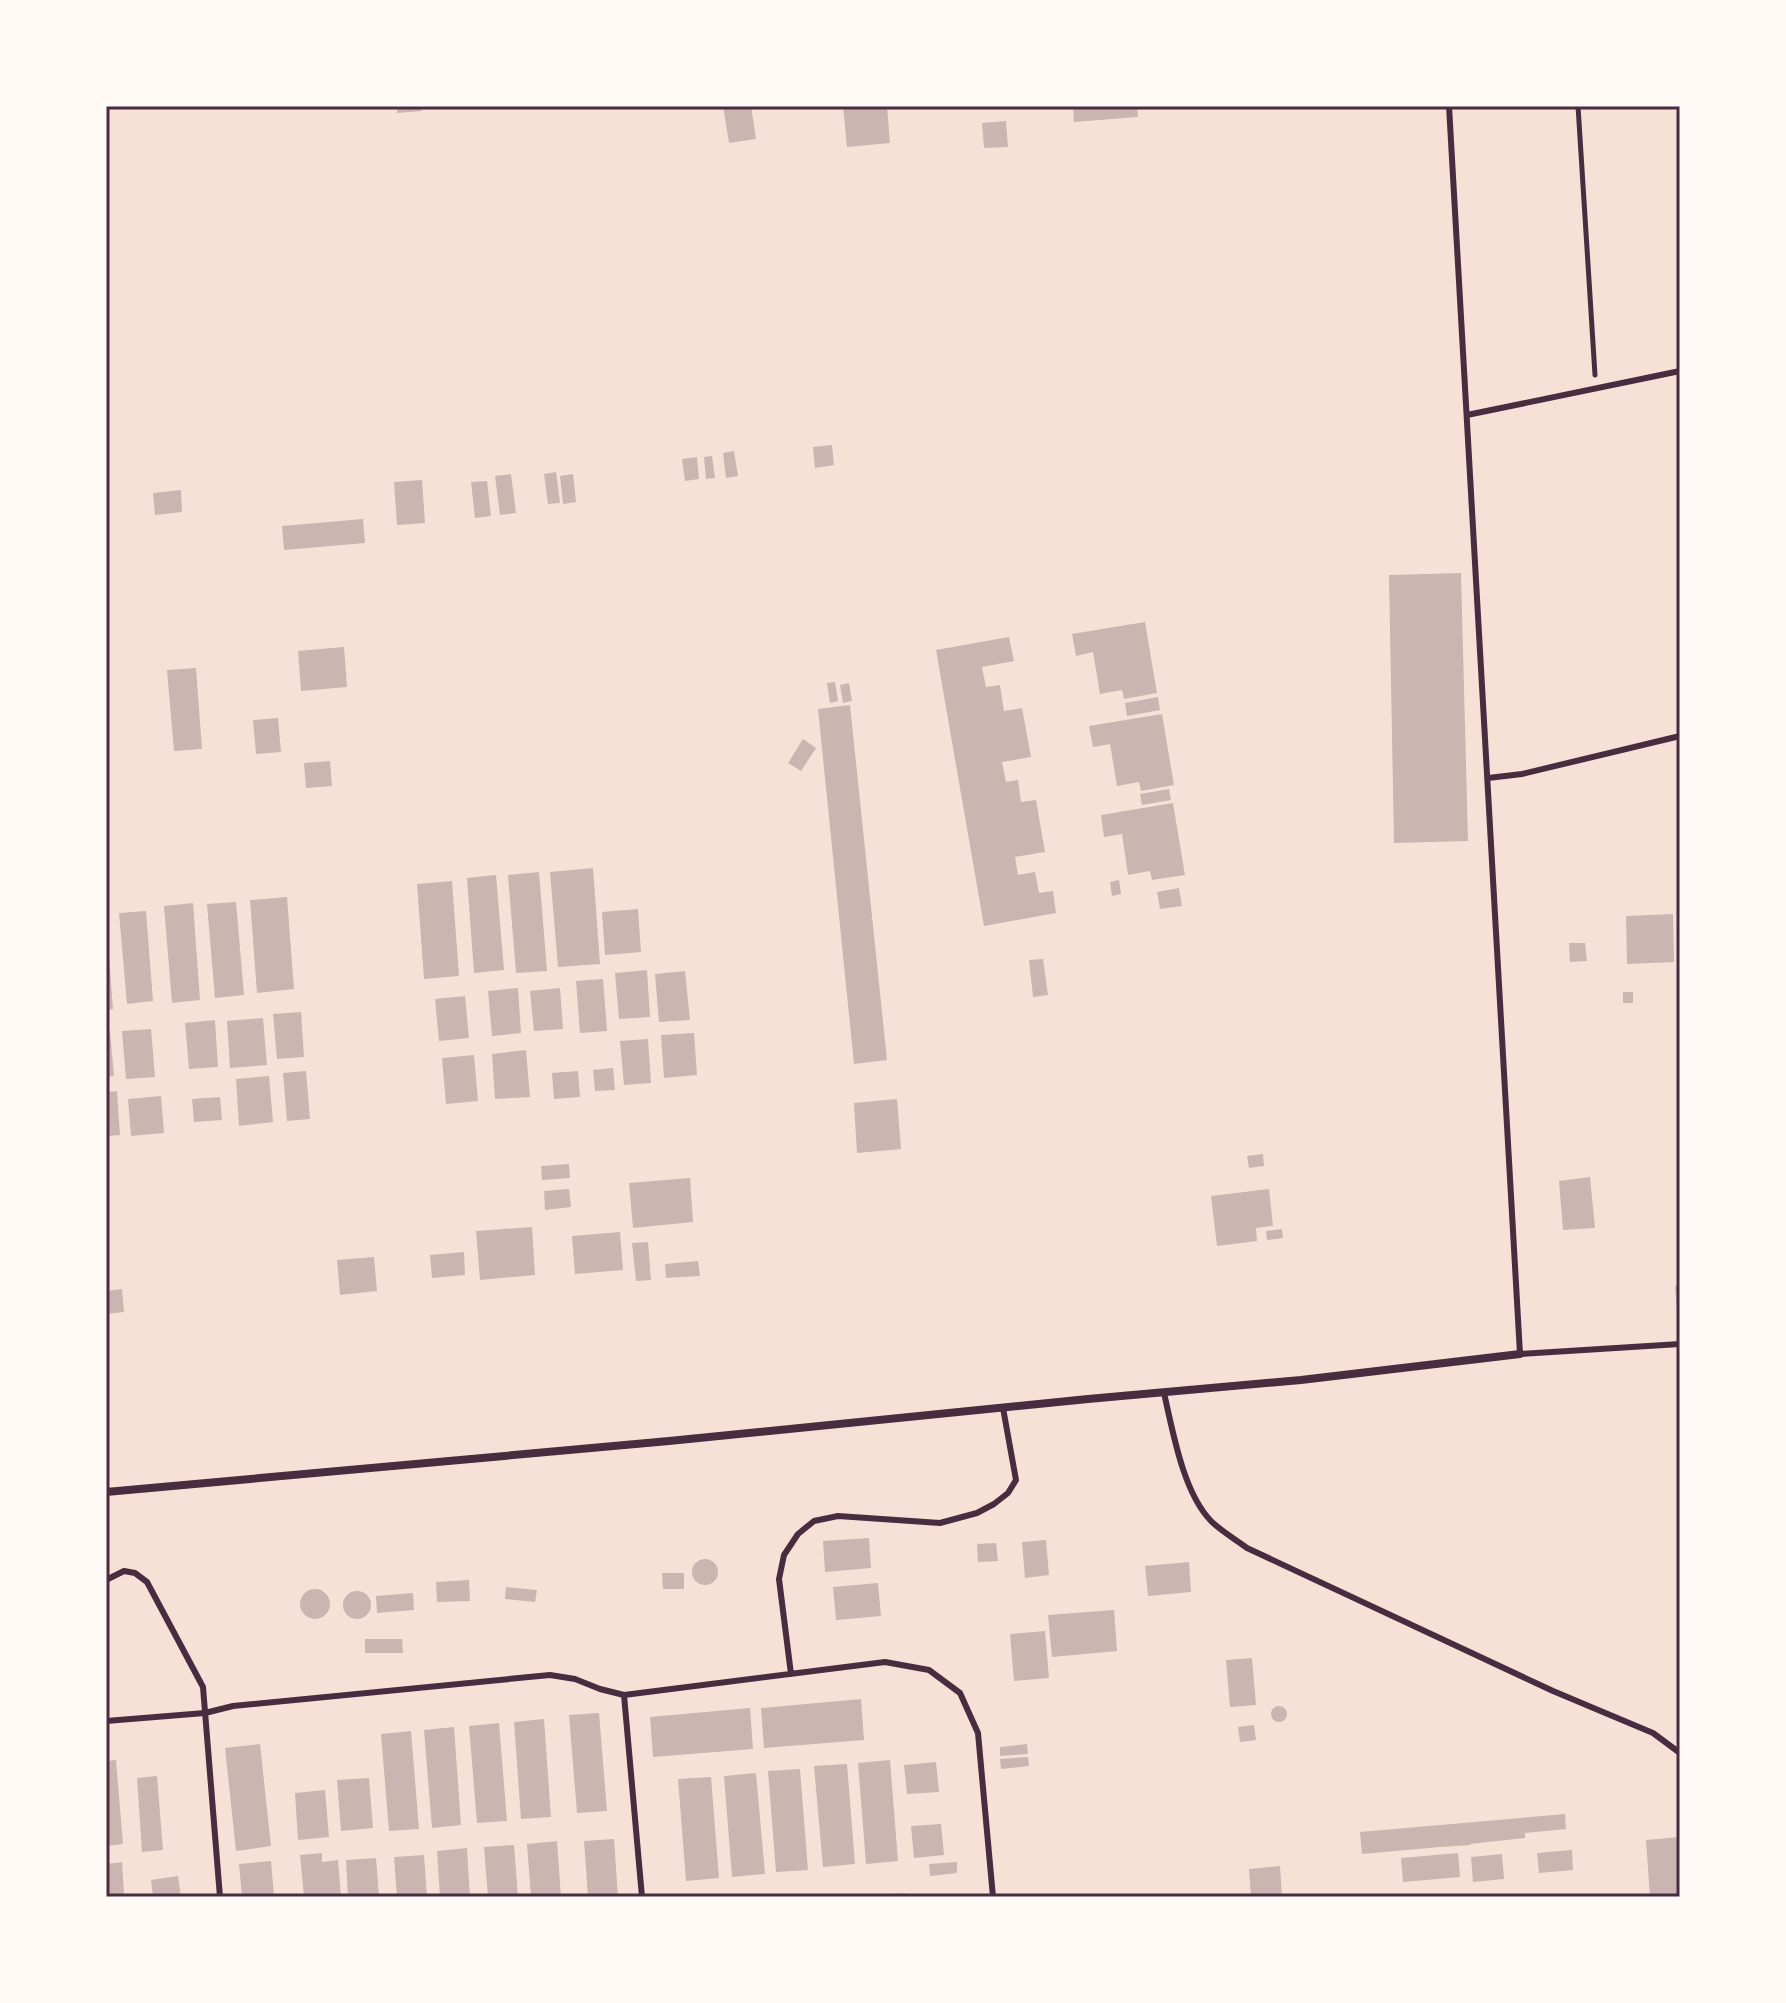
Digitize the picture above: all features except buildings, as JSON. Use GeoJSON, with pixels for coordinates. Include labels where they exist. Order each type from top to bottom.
{"type":"FeatureCollection","features":[{"type":"Feature","properties":{"kind":"street"},"geometry":{"type":"LineString","coordinates":[[106,1492],[1301,1380],[1520,1354]]}},
{"type":"Feature","properties":{"kind":"lane"},"geometry":{"type":"LineString","coordinates":[[1449,106],[1520,1354],[1680,1344]]}},
{"type":"Feature","properties":{"kind":"lane"},"geometry":{"type":"LineString","coordinates":[[1467,415],[1680,371]]}},
{"type":"Feature","properties":{"kind":"lane"},"geometry":{"type":"LineString","coordinates":[[1488,778],[1522,774],[1680,736]]}},
{"type":"Feature","properties":{"kind":"lane"},"geometry":{"type":"LineString","coordinates":[[1164,1393],[1178,1452],[1193,1493],[1211,1521],[1247,1548],[1553,1691],[1653,1733],[1680,1753]]}},
{"type":"Feature","properties":{"kind":"lane"},"geometry":{"type":"LineString","coordinates":[[791,1674],[779,1579],[784,1555],[798,1534],[814,1521],[838,1516],[940,1523],[977,1513],[994,1504],[1008,1493],[1016,1480],[1003,1408]]}},
{"type":"Feature","properties":{"kind":"lane"},"geometry":{"type":"LineString","coordinates":[[106,1580],[124,1571],[135,1573],[147,1582],[203,1687],[220,1897]]}},
{"type":"Feature","properties":{"kind":"lane"},"geometry":{"type":"LineString","coordinates":[[106,1721],[550,1675],[575,1679],[624,1695],[885,1662],[929,1670],[960,1693],[978,1733],[993,1897]]}},
{"type":"Feature","properties":{"kind":"lane"},"geometry":{"type":"LineString","coordinates":[[624,1695],[642,1897]]}},
{"type":"Feature","properties":{"kind":"path"},"geometry":{"type":"LineString","coordinates":[[1578,106],[1596,388]]}}]}
